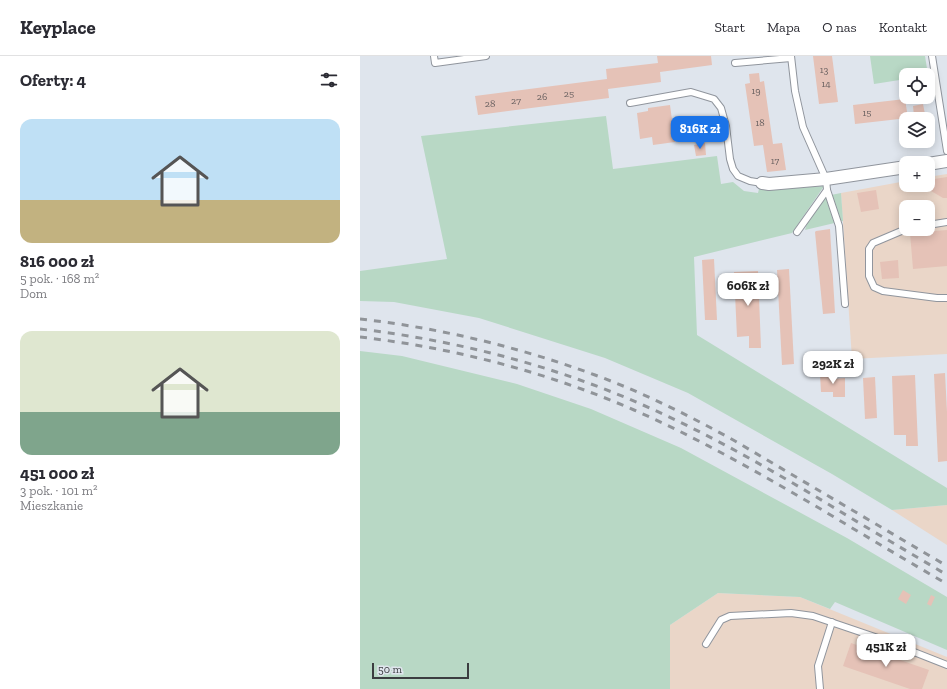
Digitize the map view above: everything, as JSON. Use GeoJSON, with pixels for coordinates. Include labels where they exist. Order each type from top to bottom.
{"type":"FeatureCollection","features":[{"type":"Feature","properties":{"kind":"street"},"geometry":{"type":"LineString","coordinates":[[935,163],[947,161]]}},
{"type":"Feature","properties":{"kind":"street"},"geometry":{"type":"LineString","coordinates":[[762,183],[826,184],[899,168]]}},
{"type":"Feature","properties":{"kind":"lane"},"geometry":{"type":"LineString","coordinates":[[434,56],[435,64],[486,56]]}},
{"type":"Feature","properties":{"kind":"lane"},"geometry":{"type":"LineString","coordinates":[[932,56],[947,151]]}},
{"type":"Feature","properties":{"kind":"lane"},"geometry":{"type":"LineString","coordinates":[[735,63],[791,57],[795,91],[803,127],[826,184],[840,226],[845,304]]}},
{"type":"Feature","properties":{"kind":"lane"},"geometry":{"type":"LineString","coordinates":[[630,103],[691,92],[714,99],[721,108],[726,126],[730,159],[733,169],[738,176],[750,181],[762,183]]}},
{"type":"Feature","properties":{"kind":"lane"},"geometry":{"type":"LineString","coordinates":[[797,232],[826,184]]}},
{"type":"Feature","properties":{"kind":"lane"},"geometry":{"type":"LineString","coordinates":[[935,224],[947,222]]}},
{"type":"Feature","properties":{"kind":"lane"},"geometry":{"type":"LineString","coordinates":[[899,231],[873,243],[869,250],[869,276],[874,287],[883,291],[947,298]]}},
{"type":"Feature","properties":{"kind":"lane"},"geometry":{"type":"LineString","coordinates":[[706,644],[721,620],[730,616],[791,612],[813,616],[832,622],[881,639],[947,665]]}},
{"type":"Feature","properties":{"kind":"lane"},"geometry":{"type":"LineString","coordinates":[[820,689],[818,666],[832,622]]}},
{"type":"Feature","properties":{"kind":"shaded area"},"geometry":{"type":"Polygon","coordinates":[[[947,174],[947,354],[852,359],[841,193],[899,182],[899,192],[935,192],[935,176],[947,174]]]}},
{"type":"Feature","properties":{"kind":"shaded area"},"geometry":{"type":"Polygon","coordinates":[[[947,505],[947,545],[892,510],[947,505]]]}},
{"type":"Feature","properties":{"kind":"shaded area"},"geometry":{"type":"Polygon","coordinates":[[[718,593],[800,597],[947,657],[947,689],[670,689],[670,625],[718,593]]]}},
{"type":"Feature","properties":{"kind":"green space"},"geometry":{"type":"Polygon","coordinates":[[[870,56],[925,56],[927,68],[899,68],[899,80],[874,84],[870,56]]]}},
{"type":"Feature","properties":{"kind":"green space"},"geometry":{"type":"Polygon","coordinates":[[[606,116],[613,169],[717,156],[721,184],[733,182],[744,191],[758,193],[759,189],[766,190],[824,186],[792,233],[694,257],[697,335],[947,488],[947,505],[892,510],[832,474],[688,393],[605,358],[479,318],[394,302],[360,301],[360,271],[447,259],[421,136],[606,116]]]}},
{"type":"Feature","properties":{"kind":"green space"},"geometry":{"type":"Polygon","coordinates":[[[841,193],[843,221],[805,230],[807,223],[826,196],[841,193]]]}},
{"type":"Feature","properties":{"kind":"green space"},"geometry":{"type":"Polygon","coordinates":[[[360,351],[402,356],[517,384],[591,409],[681,448],[847,538],[947,597],[947,650],[835,602],[830,609],[800,597],[718,593],[670,625],[670,689],[360,689],[360,351]]]}},
{"type":"Feature","properties":{"kind":"building"},"geometry":{"type":"Polygon","coordinates":[[[657,56],[711,56],[712,65],[660,72],[661,82],[608,89],[609,98],[478,115],[475,96],[607,79],[606,69],[658,63],[657,56]]]}},
{"type":"Feature","properties":{"kind":"building"},"geometry":{"type":"Polygon","coordinates":[[[813,56],[832,56],[838,102],[819,104],[813,56]]]}},
{"type":"Feature","properties":{"kind":"building"},"geometry":{"type":"Polygon","coordinates":[[[759,73],[760,82],[764,81],[773,144],[782,143],[786,170],[767,172],[763,145],[754,146],[745,84],[750,83],[749,74],[759,73]]]}},
{"type":"Feature","properties":{"kind":"building"},"geometry":{"type":"Polygon","coordinates":[[[899,100],[899,104],[906,104],[907,112],[899,112],[899,119],[855,124],[853,105],[899,100]]]}},
{"type":"Feature","properties":{"kind":"building"},"geometry":{"type":"Polygon","coordinates":[[[923,104],[925,112],[914,112],[913,106],[923,104]]]}},
{"type":"Feature","properties":{"kind":"building"},"geometry":{"type":"Polygon","coordinates":[[[670,105],[675,142],[653,145],[652,137],[640,139],[637,113],[648,111],[648,108],[670,105]]]}},
{"type":"Feature","properties":{"kind":"building"},"geometry":{"type":"Polygon","coordinates":[[[705,143],[706,155],[696,156],[694,145],[705,143]]]}},
{"type":"Feature","properties":{"kind":"building"},"geometry":{"type":"Polygon","coordinates":[[[947,177],[947,198],[943,198],[933,192],[935,192],[935,179],[947,177]]]}},
{"type":"Feature","properties":{"kind":"building"},"geometry":{"type":"Polygon","coordinates":[[[876,190],[879,209],[861,212],[857,193],[876,190]]]}},
{"type":"Feature","properties":{"kind":"building"},"geometry":{"type":"Polygon","coordinates":[[[830,229],[835,313],[823,314],[815,232],[830,229]]]}},
{"type":"Feature","properties":{"kind":"building"},"geometry":{"type":"Polygon","coordinates":[[[947,230],[947,266],[913,269],[910,236],[935,236],[935,231],[947,230]]]}},
{"type":"Feature","properties":{"kind":"building"},"geometry":{"type":"Polygon","coordinates":[[[714,259],[717,320],[705,320],[702,260],[714,259]]]}},
{"type":"Feature","properties":{"kind":"building"},"geometry":{"type":"Polygon","coordinates":[[[898,260],[899,278],[882,279],[880,262],[898,260]]]}},
{"type":"Feature","properties":{"kind":"building"},"geometry":{"type":"Polygon","coordinates":[[[789,269],[794,364],[782,365],[777,270],[789,269]]]}},
{"type":"Feature","properties":{"kind":"building"},"geometry":{"type":"Polygon","coordinates":[[[758,271],[761,348],[749,348],[749,336],[737,337],[734,272],[758,271]]]}},
{"type":"Feature","properties":{"kind":"building"},"geometry":{"type":"Polygon","coordinates":[[[832,373],[832,379],[845,378],[845,397],[833,397],[833,392],[821,392],[820,374],[832,373]]]}},
{"type":"Feature","properties":{"kind":"building"},"geometry":{"type":"Polygon","coordinates":[[[945,373],[947,461],[938,462],[934,374],[945,373]]]}},
{"type":"Feature","properties":{"kind":"building"},"geometry":{"type":"Polygon","coordinates":[[[915,375],[918,446],[906,446],[906,435],[894,435],[892,376],[915,375]]]}},
{"type":"Feature","properties":{"kind":"building"},"geometry":{"type":"Polygon","coordinates":[[[875,377],[877,418],[865,419],[863,378],[875,377]]]}},
{"type":"Feature","properties":{"kind":"building"},"geometry":{"type":"Polygon","coordinates":[[[903,590],[911,595],[906,604],[898,599],[903,590]]]}},
{"type":"Feature","properties":{"kind":"building"},"geometry":{"type":"Polygon","coordinates":[[[931,595],[935,597],[931,606],[927,604],[931,595]]]}},
{"type":"Feature","properties":{"kind":"building"},"geometry":{"type":"Polygon","coordinates":[[[851,643],[929,670],[922,689],[910,689],[843,666],[851,643]]]}},
{"type":"Feature","properties":{"kind":"railway"},"geometry":{"type":"LineString","coordinates":[[360,319],[449,333],[508,347],[566,365],[631,389],[684,414],[735,441],[947,566]]}},
{"type":"Feature","properties":{"kind":"railway"},"geometry":{"type":"LineString","coordinates":[[360,329],[433,340],[504,356],[574,378],[643,405],[714,439],[760,464],[947,575]]}},
{"type":"Feature","properties":{"kind":"railway"},"geometry":{"type":"LineString","coordinates":[[360,337],[430,348],[500,363],[601,396],[705,444],[819,508],[947,584]]}}]}
